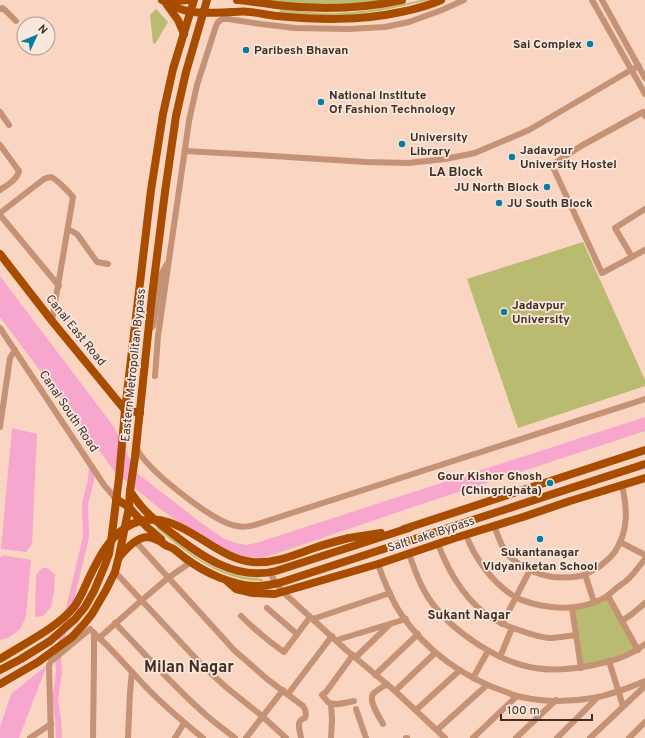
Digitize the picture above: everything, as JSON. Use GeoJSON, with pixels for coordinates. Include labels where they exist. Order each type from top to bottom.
{"type":"FeatureCollection","features":[{"type":"Feature","properties":{"kind":"main road"},"geometry":{"type":"LineString","coordinates":[[163,1],[188,0]]}},
{"type":"Feature","properties":{"kind":"main road","name":"Eastern Metropolitan Bypass"},"geometry":{"type":"LineString","coordinates":[[0,670],[50,641],[75,620],[85,607],[105,566],[111,542],[118,488],[125,410],[151,190],[161,121],[173,69],[194,0]]}},
{"type":"Feature","properties":{"kind":"main road","name":"Eastern Metropolitan Bypass"},"geometry":{"type":"LineString","coordinates":[[0,684],[38,662],[89,629],[98,604],[115,572],[129,507],[148,330],[176,116],[186,72],[207,0]]}},
{"type":"Feature","properties":{"kind":"main road"},"geometry":{"type":"LineString","coordinates":[[237,0],[277,5],[329,8],[354,8],[402,0]]}},
{"type":"Feature","properties":{"kind":"main road"},"geometry":{"type":"LineString","coordinates":[[163,1],[179,10],[190,12],[249,12],[276,16],[329,20],[384,16],[422,7],[441,0]]}},
{"type":"Feature","properties":{"kind":"main road"},"geometry":{"type":"LineString","coordinates":[[163,1],[178,20],[184,34]]}},
{"type":"Feature","properties":{"kind":"main road","name":"Canal East Road"},"geometry":{"type":"LineString","coordinates":[[0,254],[52,321],[125,410]]}},
{"type":"Feature","properties":{"kind":"main road"},"geometry":{"type":"LineString","coordinates":[[125,410],[140,413]]}},
{"type":"Feature","properties":{"kind":"main road","name":"Salt Lake Bypass"},"geometry":{"type":"LineString","coordinates":[[130,487],[140,506],[180,540],[202,555],[220,564],[238,571],[257,574],[270,573],[645,450]]}},
{"type":"Feature","properties":{"kind":"main road","name":"Salt Lake Bypass"},"geometry":{"type":"LineString","coordinates":[[136,542],[146,537],[152,538],[174,549],[191,562],[226,580],[257,586],[276,584],[645,464]]}},
{"type":"Feature","properties":{"kind":"main road","name":"Salt Lake Bypass"},"geometry":{"type":"LineString","coordinates":[[226,580],[236,589],[253,593],[275,594],[378,564],[645,478]]}},
{"type":"Feature","properties":{"kind":"main road"},"geometry":{"type":"LineString","coordinates":[[118,488],[130,487]]}},
{"type":"Feature","properties":{"kind":"main road"},"geometry":{"type":"LineString","coordinates":[[116,499],[129,507],[148,527],[174,549]]}},
{"type":"Feature","properties":{"kind":"main road"},"geometry":{"type":"LineString","coordinates":[[0,659],[49,629],[68,613],[78,600],[98,560],[109,543],[120,531],[138,522],[160,520],[169,522],[188,531],[222,552],[251,562],[269,562],[283,559],[349,538],[409,528]]}},
{"type":"Feature","properties":{"kind":"main road"},"geometry":{"type":"LineString","coordinates":[[119,556],[130,545],[136,542]]}},
{"type":"Feature","properties":{"kind":"street"},"geometry":{"type":"LineString","coordinates":[[156,376],[158,336],[189,120],[198,85],[218,22],[222,19],[228,19],[295,28],[349,29],[385,27],[409,22],[464,0]]}},
{"type":"Feature","properties":{"kind":"street"},"geometry":{"type":"LineString","coordinates":[[592,0],[645,94]]}},
{"type":"Feature","properties":{"kind":"street"},"geometry":{"type":"LineString","coordinates":[[602,0],[645,78]]}},
{"type":"Feature","properties":{"kind":"street"},"geometry":{"type":"LineString","coordinates":[[0,9],[2,8],[16,21]]}},
{"type":"Feature","properties":{"kind":"street"},"geometry":{"type":"LineString","coordinates":[[261,24],[262,14]]}},
{"type":"Feature","properties":{"kind":"street"},"geometry":{"type":"LineString","coordinates":[[185,151],[366,162],[408,163],[445,159],[475,153],[529,130],[639,66]]}},
{"type":"Feature","properties":{"kind":"street"},"geometry":{"type":"LineString","coordinates":[[0,112],[9,125]]}},
{"type":"Feature","properties":{"kind":"street"},"geometry":{"type":"LineString","coordinates":[[645,116],[643,112],[581,146],[552,165],[602,273],[645,250]]}},
{"type":"Feature","properties":{"kind":"street"},"geometry":{"type":"LineString","coordinates":[[0,146],[19,171],[15,179],[0,190]]}},
{"type":"Feature","properties":{"kind":"street"},"geometry":{"type":"LineString","coordinates":[[52,321],[59,286],[73,197],[53,178],[48,177],[0,214],[59,286]]}},
{"type":"Feature","properties":{"kind":"street"},"geometry":{"type":"LineString","coordinates":[[632,257],[615,228],[645,209]]}},
{"type":"Feature","properties":{"kind":"street"},"geometry":{"type":"LineString","coordinates":[[68,229],[77,234],[96,262],[108,264]]}},
{"type":"Feature","properties":{"kind":"street"},"geometry":{"type":"LineString","coordinates":[[148,330],[153,326],[162,273],[168,261]]}},
{"type":"Feature","properties":{"kind":"street","name":"Canal South Road"},"geometry":{"type":"LineString","coordinates":[[0,328],[104,485],[116,499]]}},
{"type":"Feature","properties":{"kind":"street"},"geometry":{"type":"LineString","coordinates":[[0,427],[10,358],[15,350]]}},
{"type":"Feature","properties":{"kind":"street"},"geometry":{"type":"LineString","coordinates":[[136,447],[143,458],[156,472],[195,503],[214,517],[231,525],[243,527],[264,522],[645,399]]}},
{"type":"Feature","properties":{"kind":"street"},"geometry":{"type":"LineString","coordinates":[[104,485],[118,488]]}},
{"type":"Feature","properties":{"kind":"street"},"geometry":{"type":"LineString","coordinates":[[494,526],[507,553],[517,562],[530,570],[539,575],[553,578],[581,576],[605,562],[616,551],[624,534],[627,514],[622,485]]}},
{"type":"Feature","properties":{"kind":"street"},"geometry":{"type":"LineString","coordinates":[[576,486],[579,498]]}},
{"type":"Feature","properties":{"kind":"street"},"geometry":{"type":"LineString","coordinates":[[466,535],[472,549],[483,567],[496,582],[516,597],[544,607],[572,608],[600,600],[608,596],[631,576],[645,559]]}},
{"type":"Feature","properties":{"kind":"street"},"geometry":{"type":"LineString","coordinates":[[136,542],[234,650],[303,706],[306,714],[305,718],[299,722],[301,738]]}},
{"type":"Feature","properties":{"kind":"street"},"geometry":{"type":"LineString","coordinates":[[620,542],[645,555]]}},
{"type":"Feature","properties":{"kind":"street"},"geometry":{"type":"LineString","coordinates":[[438,544],[451,574],[460,587],[471,600],[493,619],[512,628],[549,638],[576,635]]}},
{"type":"Feature","properties":{"kind":"street"},"geometry":{"type":"LineString","coordinates":[[393,546],[397,558]]}},
{"type":"Feature","properties":{"kind":"street"},"geometry":{"type":"LineString","coordinates":[[409,554],[419,580],[433,604],[446,618],[461,633],[488,651],[517,664],[534,668],[581,668],[609,662],[627,656],[645,644]]}},
{"type":"Feature","properties":{"kind":"street"},"geometry":{"type":"LineString","coordinates":[[99,638],[168,578],[191,562]]}},
{"type":"Feature","properties":{"kind":"street"},"geometry":{"type":"LineString","coordinates":[[378,564],[390,593],[401,614],[435,652],[448,663],[473,678],[497,689],[517,696],[546,700],[572,700],[598,697],[630,688],[645,681]]}},
{"type":"Feature","properties":{"kind":"street"},"geometry":{"type":"LineString","coordinates":[[502,624],[530,570]]}},
{"type":"Feature","properties":{"kind":"street"},"geometry":{"type":"LineString","coordinates":[[115,572],[202,665],[286,738]]}},
{"type":"Feature","properties":{"kind":"street"},"geometry":{"type":"LineString","coordinates":[[270,573],[276,584],[283,592],[345,649],[416,710],[445,738]]}},
{"type":"Feature","properties":{"kind":"street"},"geometry":{"type":"LineString","coordinates":[[585,574],[594,602]]}},
{"type":"Feature","properties":{"kind":"street"},"geometry":{"type":"LineString","coordinates":[[241,616],[271,643],[284,652],[311,618],[390,593]]}},
{"type":"Feature","properties":{"kind":"street"},"geometry":{"type":"LineString","coordinates":[[608,596],[638,650]]}},
{"type":"Feature","properties":{"kind":"street"},"geometry":{"type":"LineString","coordinates":[[622,620],[645,603]]}},
{"type":"Feature","properties":{"kind":"street"},"geometry":{"type":"LineString","coordinates":[[267,608],[297,634]]}},
{"type":"Feature","properties":{"kind":"street"},"geometry":{"type":"LineString","coordinates":[[572,608],[581,668]]}},
{"type":"Feature","properties":{"kind":"street"},"geometry":{"type":"LineString","coordinates":[[246,738],[262,716],[334,638],[406,619]]}},
{"type":"Feature","properties":{"kind":"street"},"geometry":{"type":"LineString","coordinates":[[116,623],[190,700],[235,738]]}},
{"type":"Feature","properties":{"kind":"street"},"geometry":{"type":"LineString","coordinates":[[354,701],[331,704],[322,695],[354,656],[390,624]]}},
{"type":"Feature","properties":{"kind":"street"},"geometry":{"type":"LineString","coordinates":[[500,656],[512,628]]}},
{"type":"Feature","properties":{"kind":"street"},"geometry":{"type":"LineString","coordinates":[[89,629],[167,707],[203,738]]}},
{"type":"Feature","properties":{"kind":"street"},"geometry":{"type":"LineString","coordinates":[[89,629],[94,667],[93,738]]}},
{"type":"Feature","properties":{"kind":"street"},"geometry":{"type":"LineString","coordinates":[[375,675],[418,634]]}},
{"type":"Feature","properties":{"kind":"street"},"geometry":{"type":"LineString","coordinates":[[51,738],[49,666],[51,661],[73,640]]}},
{"type":"Feature","properties":{"kind":"street"},"geometry":{"type":"LineString","coordinates":[[473,678],[488,651]]}},
{"type":"Feature","properties":{"kind":"street"},"geometry":{"type":"LineString","coordinates":[[394,691],[435,652]]}},
{"type":"Feature","properties":{"kind":"street"},"geometry":{"type":"LineString","coordinates":[[609,662],[623,706]]}},
{"type":"Feature","properties":{"kind":"street"},"geometry":{"type":"LineString","coordinates":[[416,710],[460,670]]}},
{"type":"Feature","properties":{"kind":"street"},"geometry":{"type":"LineString","coordinates":[[128,738],[132,672]]}},
{"type":"Feature","properties":{"kind":"street"},"geometry":{"type":"LineString","coordinates":[[383,724],[373,706],[372,698],[373,694],[386,684]]}},
{"type":"Feature","properties":{"kind":"street"},"geometry":{"type":"LineString","coordinates":[[437,730],[487,684]]}},
{"type":"Feature","properties":{"kind":"street"},"geometry":{"type":"LineString","coordinates":[[590,738],[645,686]]}},
{"type":"Feature","properties":{"kind":"street"},"geometry":{"type":"LineString","coordinates":[[473,738],[517,696]]}},
{"type":"Feature","properties":{"kind":"street"},"geometry":{"type":"LineString","coordinates":[[557,738],[598,697]]}},
{"type":"Feature","properties":{"kind":"street"},"geometry":{"type":"LineString","coordinates":[[516,738],[556,700]]}},
{"type":"Feature","properties":{"kind":"street"},"geometry":{"type":"LineString","coordinates":[[331,704],[331,738]]}},
{"type":"Feature","properties":{"kind":"street"},"geometry":{"type":"LineString","coordinates":[[356,709],[366,738]]}},
{"type":"Feature","properties":{"kind":"street"},"geometry":{"type":"LineString","coordinates":[[629,738],[645,722]]}},
{"type":"Feature","properties":{"kind":"street"},"geometry":{"type":"LineString","coordinates":[[174,738],[184,723]]}},
{"type":"Feature","properties":{"kind":"street"},"geometry":{"type":"LineString","coordinates":[[30,738],[51,724]]}},
{"type":"Feature","properties":{"kind":"green space"},"geometry":{"type":"Polygon","coordinates":[[[265,0],[386,0],[334,5],[265,0]]]}},
{"type":"Feature","properties":{"kind":"green space"},"geometry":{"type":"Polygon","coordinates":[[[421,0],[430,0],[380,11],[348,15],[318,15],[279,11],[281,9],[317,13],[353,12],[421,0]]]}},
{"type":"Feature","properties":{"kind":"green space"},"geometry":{"type":"Polygon","coordinates":[[[156,9],[168,22],[155,44],[153,43],[150,15],[156,9]]]}},
{"type":"Feature","properties":{"kind":"green space"},"geometry":{"type":"Polygon","coordinates":[[[583,242],[645,380],[645,386],[518,428],[467,279],[583,242]]]}},
{"type":"Feature","properties":{"kind":"green space"},"geometry":{"type":"Polygon","coordinates":[[[158,527],[192,554],[210,565],[234,574],[263,579],[263,581],[247,580],[233,576],[205,564],[168,538],[156,528],[158,527]]]}},
{"type":"Feature","properties":{"kind":"green space"},"geometry":{"type":"Polygon","coordinates":[[[607,598],[635,649],[606,660],[583,665],[575,610],[607,598]]]}},
{"type":"Feature","properties":{"kind":"shaded area"},"geometry":{"type":"Polygon","coordinates":[[[0,276],[114,427],[137,473],[224,539],[236,543],[246,545],[256,543],[645,417],[645,431],[262,558],[242,557],[211,543],[176,520],[115,472],[0,317],[0,276]]]}},
{"type":"Feature","properties":{"kind":"shaded area"},"geometry":{"type":"Polygon","coordinates":[[[12,428],[37,434],[32,544],[26,552],[1,549],[12,428]]]}},
{"type":"Feature","properties":{"kind":"shaded area"},"geometry":{"type":"Polygon","coordinates":[[[3,555],[31,560],[26,616],[21,628],[8,638],[0,640],[0,558],[3,555]]]}},
{"type":"Feature","properties":{"kind":"shaded area"},"geometry":{"type":"Polygon","coordinates":[[[42,568],[48,568],[55,575],[54,592],[51,607],[43,616],[35,617],[36,575],[42,568]]]}},
{"type":"Feature","properties":{"kind":"shaded area"},"geometry":{"type":"Polygon","coordinates":[[[47,665],[19,738],[0,738],[0,727],[11,694],[47,665]]]}},
{"type":"Feature","properties":{"kind":"waterway"},"geometry":{"type":"LineString","coordinates":[[65,625],[86,537],[85,504],[91,480],[92,467]]}},
{"type":"Feature","properties":{"kind":"waterway"},"geometry":{"type":"LineString","coordinates":[[59,738],[55,699],[59,673],[58,656],[63,634]]}},
{"type":"Feature","properties":{"kind":"place","name":"Sai Complex"},"geometry":{"type":"Point","coordinates":[590,44]}},
{"type":"Feature","properties":{"kind":"place","name":"Paribesh Bhavan"},"geometry":{"type":"Point","coordinates":[246,50]}},
{"type":"Feature","properties":{"kind":"place","name":"National Institute Of Fashion Technology"},"geometry":{"type":"Point","coordinates":[321,102]}},
{"type":"Feature","properties":{"kind":"place","name":"University Library"},"geometry":{"type":"Point","coordinates":[402,144]}},
{"type":"Feature","properties":{"kind":"place","name":"Jadavpur University Hostel"},"geometry":{"type":"Point","coordinates":[512,157]}},
{"type":"Feature","properties":{"kind":"place","name":"JU North Block"},"geometry":{"type":"Point","coordinates":[547,187]}},
{"type":"Feature","properties":{"kind":"place","name":"JU South Block"},"geometry":{"type":"Point","coordinates":[499,203]}},
{"type":"Feature","properties":{"kind":"place","name":"Jadavpur University"},"geometry":{"type":"Point","coordinates":[504,312]}},
{"type":"Feature","properties":{"kind":"place","name":"Gour Kishor Ghosh (Chingrighata)"},"geometry":{"type":"Point","coordinates":[550,483]}},
{"type":"Feature","properties":{"kind":"place","name":"Sukantanagar Vidyaniketan School"},"geometry":{"type":"Point","coordinates":[540,539]}},
{"type":"Feature","properties":{"kind":"district","name":"LA Block"},"geometry":{"type":"Point","coordinates":[456,171]}},
{"type":"Feature","properties":{"kind":"district","name":"Sukant Nagar"},"geometry":{"type":"Point","coordinates":[469,614]}},
{"type":"Feature","properties":{"kind":"district","name":"Milan Nagar"},"geometry":{"type":"Point","coordinates":[189,666]}}]}
